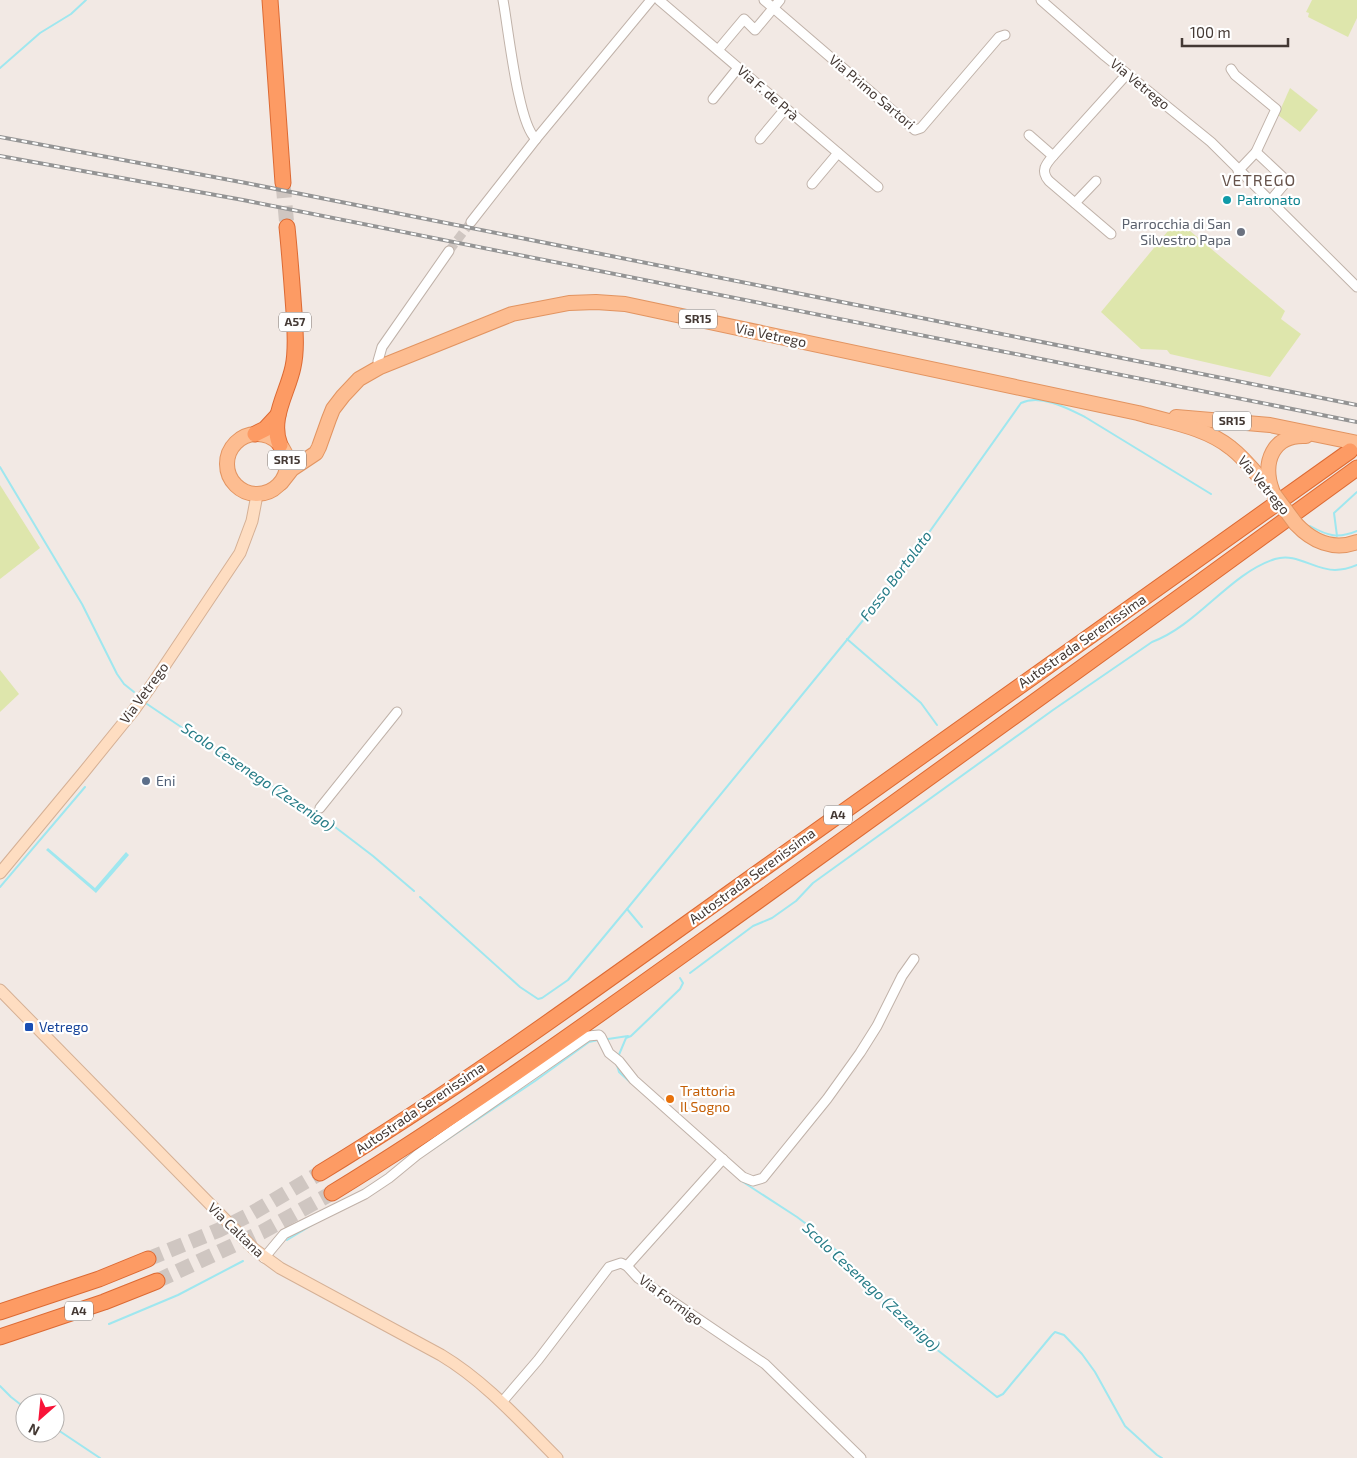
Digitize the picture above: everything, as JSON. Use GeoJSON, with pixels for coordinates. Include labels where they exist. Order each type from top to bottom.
{"type":"FeatureCollection","features":[{"type":"Feature","properties":{"kind":"highway"},"geometry":{"type":"LineString","coordinates":[[270,0],[283,182]]}},
{"type":"Feature","properties":{"kind":"highway","name":"A57"},"geometry":{"type":"LineString","coordinates":[[281,446],[276,431],[278,414],[294,366],[295,348],[293,289],[287,227]]}},
{"type":"Feature","properties":{"kind":"highway","name":"A57"},"geometry":{"type":"LineString","coordinates":[[255,434],[265,430],[278,414]]}},
{"type":"Feature","properties":{"kind":"highway","name":"Autostrada Serenissima"},"geometry":{"type":"LineString","coordinates":[[320,1173],[435,1100],[560,1014],[1354,447]]}},
{"type":"Feature","properties":{"kind":"highway","name":"Autostrada Serenissima"},"geometry":{"type":"LineString","coordinates":[[332,1193],[447,1121],[1015,717],[1357,468]]}},
{"type":"Feature","properties":{"kind":"highway","name":"A4"},"geometry":{"type":"LineString","coordinates":[[0,1312],[82,1285],[148,1259]]}},
{"type":"Feature","properties":{"kind":"highway","name":"A4"},"geometry":{"type":"LineString","coordinates":[[0,1337],[104,1302],[156,1280]]}},
{"type":"Feature","properties":{"kind":"main road","name":"Via Vetrego"},"geometry":{"type":"LineString","coordinates":[[0,873],[134,710],[240,553],[252,521],[257,495],[266,494],[274,489],[292,469],[320,447],[333,409],[359,379],[380,367],[512,314],[543,306],[596,302],[625,304],[1138,413],[1197,430],[1223,442],[1247,462],[1274,493],[1296,524],[1307,534],[1320,542],[1342,546],[1357,542]]}},
{"type":"Feature","properties":{"kind":"main road","name":"Via Vetrego"},"geometry":{"type":"LineString","coordinates":[[1138,413],[1246,422],[1305,431],[1354,447]]}},
{"type":"Feature","properties":{"kind":"main road"},"geometry":{"type":"LineString","coordinates":[[255,434],[248,435],[236,442],[231,448],[226,462],[228,476],[237,488],[257,495]]}},
{"type":"Feature","properties":{"kind":"main road","name":"SR15"},"geometry":{"type":"LineString","coordinates":[[255,434],[271,438],[281,446],[287,462],[287,470],[281,483]]}},
{"type":"Feature","properties":{"kind":"main road","name":"SR15"},"geometry":{"type":"LineString","coordinates":[[1274,493],[1268,476],[1268,466],[1278,444],[1295,436],[1325,437]]}},
{"type":"Feature","properties":{"kind":"main road"},"geometry":{"type":"LineString","coordinates":[[281,446],[296,456],[309,457]]}},
{"type":"Feature","properties":{"kind":"main road","name":"Via Caltana"},"geometry":{"type":"LineString","coordinates":[[0,990],[190,1186],[264,1258],[448,1359],[476,1378],[557,1458]]}},
{"type":"Feature","properties":{"kind":"street"},"geometry":{"type":"LineString","coordinates":[[503,0],[523,113],[536,139]]}},
{"type":"Feature","properties":{"kind":"street"},"geometry":{"type":"LineString","coordinates":[[471,222],[536,139],[651,0]]}},
{"type":"Feature","properties":{"kind":"street","name":"Via F. de Prà"},"geometry":{"type":"LineString","coordinates":[[658,0],[878,187]]}},
{"type":"Feature","properties":{"kind":"street","name":"Via Primo Sartori"},"geometry":{"type":"LineString","coordinates":[[764,0],[915,130],[921,128],[999,38],[1005,35]]}},
{"type":"Feature","properties":{"kind":"street"},"geometry":{"type":"LineString","coordinates":[[718,50],[744,19],[755,30],[780,0]]}},
{"type":"Feature","properties":{"kind":"street","name":"Via Vetrego"},"geometry":{"type":"LineString","coordinates":[[1041,0],[1127,74],[1211,142],[1357,287]]}},
{"type":"Feature","properties":{"kind":"street"},"geometry":{"type":"LineString","coordinates":[[713,99],[738,68]]}},
{"type":"Feature","properties":{"kind":"street"},"geometry":{"type":"LineString","coordinates":[[1231,69],[1276,109],[1256,152],[1238,170]]}},
{"type":"Feature","properties":{"kind":"street"},"geometry":{"type":"LineString","coordinates":[[1111,234],[1044,176],[1044,166],[1127,74]]}},
{"type":"Feature","properties":{"kind":"street"},"geometry":{"type":"LineString","coordinates":[[760,139],[786,108]]}},
{"type":"Feature","properties":{"kind":"street"},"geometry":{"type":"LineString","coordinates":[[1028,135],[1053,156]]}},
{"type":"Feature","properties":{"kind":"street"},"geometry":{"type":"LineString","coordinates":[[1256,152],[1287,182],[1270,201]]}},
{"type":"Feature","properties":{"kind":"street"},"geometry":{"type":"LineString","coordinates":[[812,184],[838,153]]}},
{"type":"Feature","properties":{"kind":"street"},"geometry":{"type":"LineString","coordinates":[[1075,203],[1096,181]]}},
{"type":"Feature","properties":{"kind":"street"},"geometry":{"type":"LineString","coordinates":[[380,367],[378,361],[382,347],[449,251]]}},
{"type":"Feature","properties":{"kind":"street"},"geometry":{"type":"LineString","coordinates":[[320,808],[397,712]]}},
{"type":"Feature","properties":{"kind":"street"},"geometry":{"type":"LineString","coordinates":[[264,1258],[284,1234],[364,1194],[390,1178],[418,1155],[588,1036],[599,1035],[605,1047],[634,1080],[721,1162],[743,1177],[758,1181],[768,1174],[827,1099],[860,1053],[877,1026],[902,976],[914,959]]}},
{"type":"Feature","properties":{"kind":"street"},"geometry":{"type":"LineString","coordinates":[[627,1266],[721,1162]]}},
{"type":"Feature","properties":{"kind":"street","name":"Via Formigo"},"geometry":{"type":"LineString","coordinates":[[502,1402],[538,1360],[609,1267],[621,1262],[638,1278],[765,1364],[861,1458]]}},
{"type":"Feature","properties":{"kind":"green space"},"geometry":{"type":"Polygon","coordinates":[[[1312,0],[1357,0],[1357,18],[1348,37],[1308,17],[1309,13],[1306,12],[1312,0]]]}},
{"type":"Feature","properties":{"kind":"green space"},"geometry":{"type":"Polygon","coordinates":[[[1290,88],[1318,110],[1300,132],[1278,115],[1290,88]]]}},
{"type":"Feature","properties":{"kind":"green space"},"geometry":{"type":"Polygon","coordinates":[[[1177,220],[1285,311],[1281,319],[1301,334],[1270,377],[1170,354],[1167,350],[1141,349],[1101,312],[1177,220]]]}},
{"type":"Feature","properties":{"kind":"green space"},"geometry":{"type":"Polygon","coordinates":[[[0,485],[40,548],[0,579],[0,485]]]}},
{"type":"Feature","properties":{"kind":"green space"},"geometry":{"type":"Polygon","coordinates":[[[0,670],[19,694],[0,712],[0,670]]]}},
{"type":"Feature","properties":{"kind":"water"},"geometry":{"type":"Polygon","coordinates":[[[48,848],[95,888],[126,852],[129,855],[96,893],[46,850],[48,848]]]}},
{"type":"Feature","properties":{"kind":"waterway"},"geometry":{"type":"LineString","coordinates":[[0,68],[40,33],[71,14],[86,0]]}},
{"type":"Feature","properties":{"kind":"waterway","name":"Fosso Bortolato"},"geometry":{"type":"LineString","coordinates":[[627,909],[891,586],[1021,403],[1037,400],[1045,401],[1085,417],[1211,494]]}},
{"type":"Feature","properties":{"kind":"waterway","name":"Scolo Cesenego (Zezenigo)"},"geometry":{"type":"LineString","coordinates":[[0,467],[82,604],[117,674],[124,684],[134,692]]}},
{"type":"Feature","properties":{"kind":"waterway"},"geometry":{"type":"LineString","coordinates":[[1337,536],[1334,513],[1357,492]]}},
{"type":"Feature","properties":{"kind":"waterway"},"geometry":{"type":"LineString","coordinates":[[1310,526],[1322,532],[1339,536],[1357,531]]}},
{"type":"Feature","properties":{"kind":"waterway","name":"Fosso Bortolato"},"geometry":{"type":"LineString","coordinates":[[690,973],[753,926],[772,918],[796,901],[813,883],[1053,710],[1152,642],[1184,624],[1228,587],[1258,566],[1283,557],[1298,559],[1335,570],[1357,565]]}},
{"type":"Feature","properties":{"kind":"waterway"},"geometry":{"type":"LineString","coordinates":[[847,639],[921,703],[937,725]]}},
{"type":"Feature","properties":{"kind":"waterway","name":"Scolo Cesenego (Zezenigo)"},"geometry":{"type":"LineString","coordinates":[[147,704],[233,762],[318,814],[373,856],[414,891]]}},
{"type":"Feature","properties":{"kind":"waterway"},"geometry":{"type":"LineString","coordinates":[[0,887],[85,787]]}},
{"type":"Feature","properties":{"kind":"waterway","name":"Scolo Cesenego (Zezenigo)"},"geometry":{"type":"LineString","coordinates":[[420,897],[520,987],[538,999],[568,980],[627,909],[642,927]]}},
{"type":"Feature","properties":{"kind":"waterway","name":"Scolo Cesenego (Zezenigo)"},"geometry":{"type":"LineString","coordinates":[[618,1057],[626,1038],[631,1036],[680,989],[683,983],[680,978]]}},
{"type":"Feature","properties":{"kind":"waterway"},"geometry":{"type":"LineString","coordinates":[[608,1039],[628,1036]]}},
{"type":"Feature","properties":{"kind":"waterway"},"geometry":{"type":"LineString","coordinates":[[418,1159],[535,1081],[589,1042],[598,1040]]}},
{"type":"Feature","properties":{"kind":"waterway","name":"Scolo Cesenego (Zezenigo)"},"geometry":{"type":"LineString","coordinates":[[617,1065],[619,1072],[630,1082]]}},
{"type":"Feature","properties":{"kind":"waterway","name":"Scolo Cesenego (Zezenigo)"},"geometry":{"type":"LineString","coordinates":[[740,1180],[809,1226],[839,1253],[921,1337],[997,1397],[1003,1394],[1055,1332],[1064,1335],[1082,1354],[1095,1372],[1125,1426],[1162,1458]]}},
{"type":"Feature","properties":{"kind":"waterway"},"geometry":{"type":"LineString","coordinates":[[287,1240],[317,1222]]}},
{"type":"Feature","properties":{"kind":"waterway"},"geometry":{"type":"LineString","coordinates":[[109,1324],[178,1295],[243,1261]]}},
{"type":"Feature","properties":{"kind":"waterway"},"geometry":{"type":"LineString","coordinates":[[0,1386],[15,1400]]}},
{"type":"Feature","properties":{"kind":"waterway"},"geometry":{"type":"LineString","coordinates":[[65,1435],[100,1458]]}},
{"type":"Feature","properties":{"kind":"tunnel"},"geometry":{"type":"LineString","coordinates":[[283,183],[287,227]]}},
{"type":"Feature","properties":{"kind":"tunnel"},"geometry":{"type":"LineString","coordinates":[[449,251],[471,222]]}},
{"type":"Feature","properties":{"kind":"tunnel"},"geometry":{"type":"LineString","coordinates":[[148,1259],[219,1230],[249,1215],[320,1173]]}},
{"type":"Feature","properties":{"kind":"tunnel"},"geometry":{"type":"LineString","coordinates":[[157,1281],[262,1232],[332,1193]]}},
{"type":"Feature","properties":{"kind":"railway"},"geometry":{"type":"LineString","coordinates":[[0,137],[246,183],[1357,405]]}},
{"type":"Feature","properties":{"kind":"railway"},"geometry":{"type":"LineString","coordinates":[[0,156],[243,200],[1357,422]]}},
{"type":"Feature","properties":{"kind":"place","name":"Patronato"},"geometry":{"type":"Point","coordinates":[1227,200]}},
{"type":"Feature","properties":{"kind":"place","name":"Parrocchia di San Silvestro Papa"},"geometry":{"type":"Point","coordinates":[1241,232]}},
{"type":"Feature","properties":{"kind":"place","name":"Eni"},"geometry":{"type":"Point","coordinates":[146,781]}},
{"type":"Feature","properties":{"kind":"place","name":"Vetrego"},"geometry":{"type":"Point","coordinates":[29,1027]}},
{"type":"Feature","properties":{"kind":"place","name":"Trattoria Il Sogno"},"geometry":{"type":"Point","coordinates":[670,1099]}},
{"type":"Feature","properties":{"kind":"district","name":"VETREGO"},"geometry":{"type":"Point","coordinates":[1259,180]}}]}
